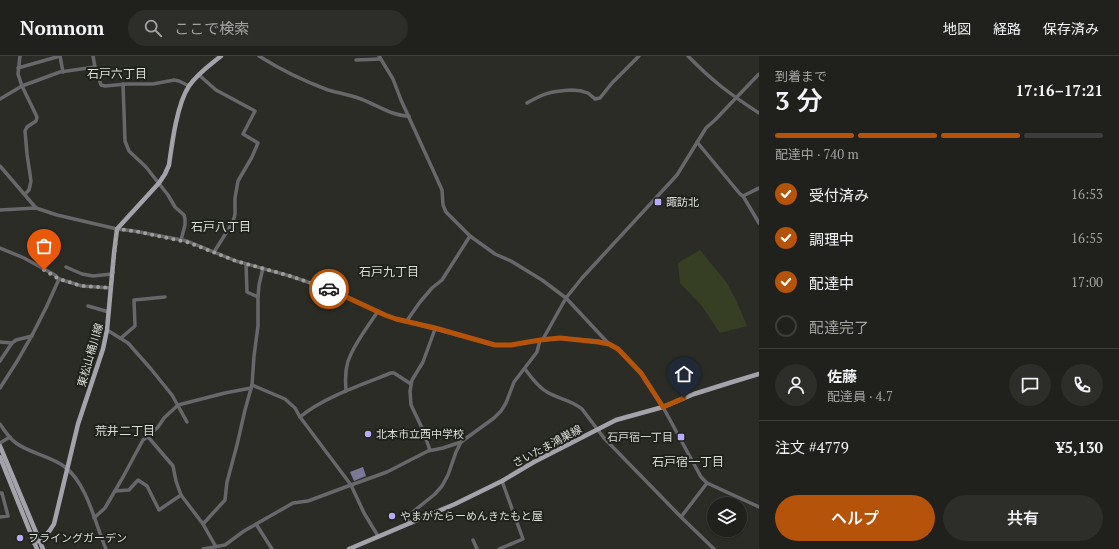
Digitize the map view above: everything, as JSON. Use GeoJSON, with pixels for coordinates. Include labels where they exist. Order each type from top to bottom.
{"type":"FeatureCollection","features":[{"type":"Feature","properties":{"kind":"main road"},"geometry":{"type":"LineString","coordinates":[[117,229],[166,174],[180,105],[185,93],[199,75],[221,56]]}},
{"type":"Feature","properties":{"kind":"main road","name":"東松山桶川線"},"geometry":{"type":"LineString","coordinates":[[40,541],[50,532],[54,524],[78,424],[103,349],[107,330],[117,229]]}},
{"type":"Feature","properties":{"kind":"main road","name":"さいたま鴻巣線"},"geometry":{"type":"LineString","coordinates":[[349,549],[502,481],[534,462],[616,420],[663,407],[694,394],[759,374]]}},
{"type":"Feature","properties":{"kind":"main road"},"geometry":{"type":"LineString","coordinates":[[0,446],[43,549]]}},
{"type":"Feature","properties":{"kind":"main road"},"geometry":{"type":"LineString","coordinates":[[0,457],[37,549]]}},
{"type":"Feature","properties":{"kind":"main road"},"geometry":{"type":"LineString","coordinates":[[34,543],[40,541]]}},
{"type":"Feature","properties":{"kind":"street"},"geometry":{"type":"LineString","coordinates":[[20,56],[18,74],[37,117],[36,121],[25,131],[31,181],[29,190],[25,194]]}},
{"type":"Feature","properties":{"kind":"street"},"geometry":{"type":"LineString","coordinates":[[18,68],[60,56],[63,72]]}},
{"type":"Feature","properties":{"kind":"street"},"geometry":{"type":"LineString","coordinates":[[93,56],[101,85],[153,84],[179,80],[189,86]]}},
{"type":"Feature","properties":{"kind":"street"},"geometry":{"type":"LineString","coordinates":[[260,56],[294,76],[329,90],[361,99],[380,108],[403,116],[409,116]]}},
{"type":"Feature","properties":{"kind":"street"},"geometry":{"type":"LineString","coordinates":[[527,104],[552,91],[561,90],[578,90],[587,92],[595,99],[600,98],[612,83],[639,56]]}},
{"type":"Feature","properties":{"kind":"street"},"geometry":{"type":"LineString","coordinates":[[688,56],[709,77],[736,98],[759,113]]}},
{"type":"Feature","properties":{"kind":"street"},"geometry":{"type":"LineString","coordinates":[[356,60],[380,58],[393,79],[442,190],[443,205],[446,212],[470,236],[495,254],[511,261],[542,280],[566,298],[609,344],[618,349],[641,373],[663,407],[701,476],[707,483],[759,507]]}},
{"type":"Feature","properties":{"kind":"street"},"geometry":{"type":"LineString","coordinates":[[0,98],[22,86],[63,72],[95,67]]}},
{"type":"Feature","properties":{"kind":"street"},"geometry":{"type":"LineString","coordinates":[[205,549],[225,545],[256,524],[293,503],[308,501],[387,472],[430,450],[443,448],[461,442],[494,418],[506,404],[514,382],[537,352],[541,340],[566,298],[582,278],[677,175],[706,128],[759,74]]}},
{"type":"Feature","properties":{"kind":"street"},"geometry":{"type":"LineString","coordinates":[[199,75],[216,90],[255,111],[243,134],[258,143],[252,157],[238,181],[233,222],[214,252]]}},
{"type":"Feature","properties":{"kind":"street"},"geometry":{"type":"LineString","coordinates":[[123,84],[125,141],[129,150],[159,183],[168,194],[175,207],[184,216],[185,226],[181,240]]}},
{"type":"Feature","properties":{"kind":"street"},"geometry":{"type":"LineString","coordinates":[[697,142],[743,196],[759,222]]}},
{"type":"Feature","properties":{"kind":"street"},"geometry":{"type":"LineString","coordinates":[[0,166],[36,208]]}},
{"type":"Feature","properties":{"kind":"street"},"geometry":{"type":"LineString","coordinates":[[743,196],[758,190]]}},
{"type":"Feature","properties":{"kind":"street"},"geometry":{"type":"LineString","coordinates":[[0,210],[36,208],[57,215],[117,229],[181,240],[236,261],[290,276],[334,291],[385,315],[406,322],[435,328],[495,345],[511,345],[560,338],[609,344]]}},
{"type":"Feature","properties":{"kind":"street"},"geometry":{"type":"LineString","coordinates":[[406,322],[432,288],[442,280],[470,236]]}},
{"type":"Feature","properties":{"kind":"street"},"geometry":{"type":"LineString","coordinates":[[0,248],[24,258],[59,279],[82,286],[111,288]]}},
{"type":"Feature","properties":{"kind":"street"},"geometry":{"type":"LineString","coordinates":[[246,264],[247,292],[258,297]]}},
{"type":"Feature","properties":{"kind":"street"},"geometry":{"type":"LineString","coordinates":[[66,267],[82,274],[94,276],[112,274]]}},
{"type":"Feature","properties":{"kind":"street"},"geometry":{"type":"LineString","coordinates":[[203,524],[225,500],[227,482],[252,386],[258,326],[259,284],[263,268]]}},
{"type":"Feature","properties":{"kind":"street"},"geometry":{"type":"LineString","coordinates":[[0,388],[32,336],[59,279]]}},
{"type":"Feature","properties":{"kind":"street"},"geometry":{"type":"LineString","coordinates":[[121,338],[135,326],[134,300],[165,297]]}},
{"type":"Feature","properties":{"kind":"street"},"geometry":{"type":"LineString","coordinates":[[88,306],[109,312]]}},
{"type":"Feature","properties":{"kind":"street"},"geometry":{"type":"LineString","coordinates":[[346,391],[345,382],[347,364],[350,355],[378,311]]}},
{"type":"Feature","properties":{"kind":"street"},"geometry":{"type":"LineString","coordinates":[[430,450],[411,405],[410,391],[412,380],[423,362],[435,328]]}},
{"type":"Feature","properties":{"kind":"street"},"geometry":{"type":"LineString","coordinates":[[107,330],[128,343],[151,369],[172,395],[188,422]]}},
{"type":"Feature","properties":{"kind":"street"},"geometry":{"type":"LineString","coordinates":[[0,361],[12,343],[16,340],[32,336]]}},
{"type":"Feature","properties":{"kind":"street"},"geometry":{"type":"LineString","coordinates":[[0,342],[12,343]]}},
{"type":"Feature","properties":{"kind":"street"},"geometry":{"type":"LineString","coordinates":[[524,369],[547,392],[577,405],[582,409],[604,438],[714,549]]}},
{"type":"Feature","properties":{"kind":"street"},"geometry":{"type":"LineString","coordinates":[[300,417],[308,410],[346,391],[391,373],[394,373],[411,384]]}},
{"type":"Feature","properties":{"kind":"street"},"geometry":{"type":"LineString","coordinates":[[94,518],[105,508],[116,491],[143,440],[158,427],[164,418],[178,405],[252,386],[285,398],[295,408],[300,417],[351,485],[364,513],[378,536]]}},
{"type":"Feature","properties":{"kind":"street"},"geometry":{"type":"LineString","coordinates":[[0,424],[17,444],[58,462],[67,468],[84,491],[106,549]]}},
{"type":"Feature","properties":{"kind":"street"},"geometry":{"type":"LineString","coordinates":[[0,443],[10,437]]}},
{"type":"Feature","properties":{"kind":"street"},"geometry":{"type":"LineString","coordinates":[[147,437],[163,452],[174,466],[176,481],[181,495],[203,524],[216,547]]}},
{"type":"Feature","properties":{"kind":"street"},"geometry":{"type":"LineString","coordinates":[[408,524],[408,514],[435,494],[442,486],[461,442]]}},
{"type":"Feature","properties":{"kind":"street"},"geometry":{"type":"LineString","coordinates":[[116,491],[128,490],[138,480],[147,486],[159,510],[181,495]]}},
{"type":"Feature","properties":{"kind":"street"},"geometry":{"type":"LineString","coordinates":[[499,549],[523,540],[502,481]]}},
{"type":"Feature","properties":{"kind":"street"},"geometry":{"type":"LineString","coordinates":[[681,517],[707,483]]}},
{"type":"Feature","properties":{"kind":"street"},"geometry":{"type":"LineString","coordinates":[[0,493],[2,493],[8,516],[0,518]]}},
{"type":"Feature","properties":{"kind":"street"},"geometry":{"type":"LineString","coordinates":[[0,509],[5,508]]}},
{"type":"Feature","properties":{"kind":"street"},"geometry":{"type":"LineString","coordinates":[[256,524],[272,549]]}},
{"type":"Feature","properties":{"kind":"street"},"geometry":{"type":"LineString","coordinates":[[472,540],[477,549]]}},
{"type":"Feature","properties":{"kind":"green space"},"geometry":{"type":"Polygon","coordinates":[[[700,250],[727,283],[747,326],[720,333],[701,305],[680,283],[678,263],[700,250]]]}},
{"type":"Feature","properties":{"kind":"shaded area"},"geometry":{"type":"Polygon","coordinates":[[[363,467],[366,476],[354,481],[350,472],[363,467]]]}},
{"type":"Feature","properties":{"kind":"way so far"},"geometry":{"type":"LineString","coordinates":[[44,270],[59,279],[82,286],[111,288],[117,229],[187,242],[236,261],[290,276],[329,289]]}},
{"type":"Feature","properties":{"kind":"place","name":"諏訪北"},"geometry":{"type":"Point","coordinates":[658,202]}},
{"type":"Feature","properties":{"kind":"place","name":"北本市立西中学校"},"geometry":{"type":"Point","coordinates":[368,434]}},
{"type":"Feature","properties":{"kind":"place","name":"石戸宿一丁目"},"geometry":{"type":"Point","coordinates":[681,437]}},
{"type":"Feature","properties":{"kind":"place","name":"やまがたらーめんきたもと屋"},"geometry":{"type":"Point","coordinates":[392,516]}},
{"type":"Feature","properties":{"kind":"place","name":"フライングガーデン"},"geometry":{"type":"Point","coordinates":[20,538]}},
{"type":"Feature","properties":{"kind":"district","name":"石戸六丁目"},"geometry":{"type":"Point","coordinates":[117,74]}},
{"type":"Feature","properties":{"kind":"district","name":"石戸八丁目"},"geometry":{"type":"Point","coordinates":[221,227]}},
{"type":"Feature","properties":{"kind":"district","name":"石戸九丁目"},"geometry":{"type":"Point","coordinates":[389,272]}},
{"type":"Feature","properties":{"kind":"district","name":"荒井二丁目"},"geometry":{"type":"Point","coordinates":[125,431]}},
{"type":"Feature","properties":{"kind":"district","name":"石戸宿一丁目"},"geometry":{"type":"Point","coordinates":[688,462]}},
{"type":"Feature","properties":{"kind":"route"},"geometry":{"type":"LineString","coordinates":[[329,289],[396,319],[435,328],[495,345],[511,345],[560,338],[609,344],[618,349],[629,359],[641,373],[663,407],[684,398]]}}]}
